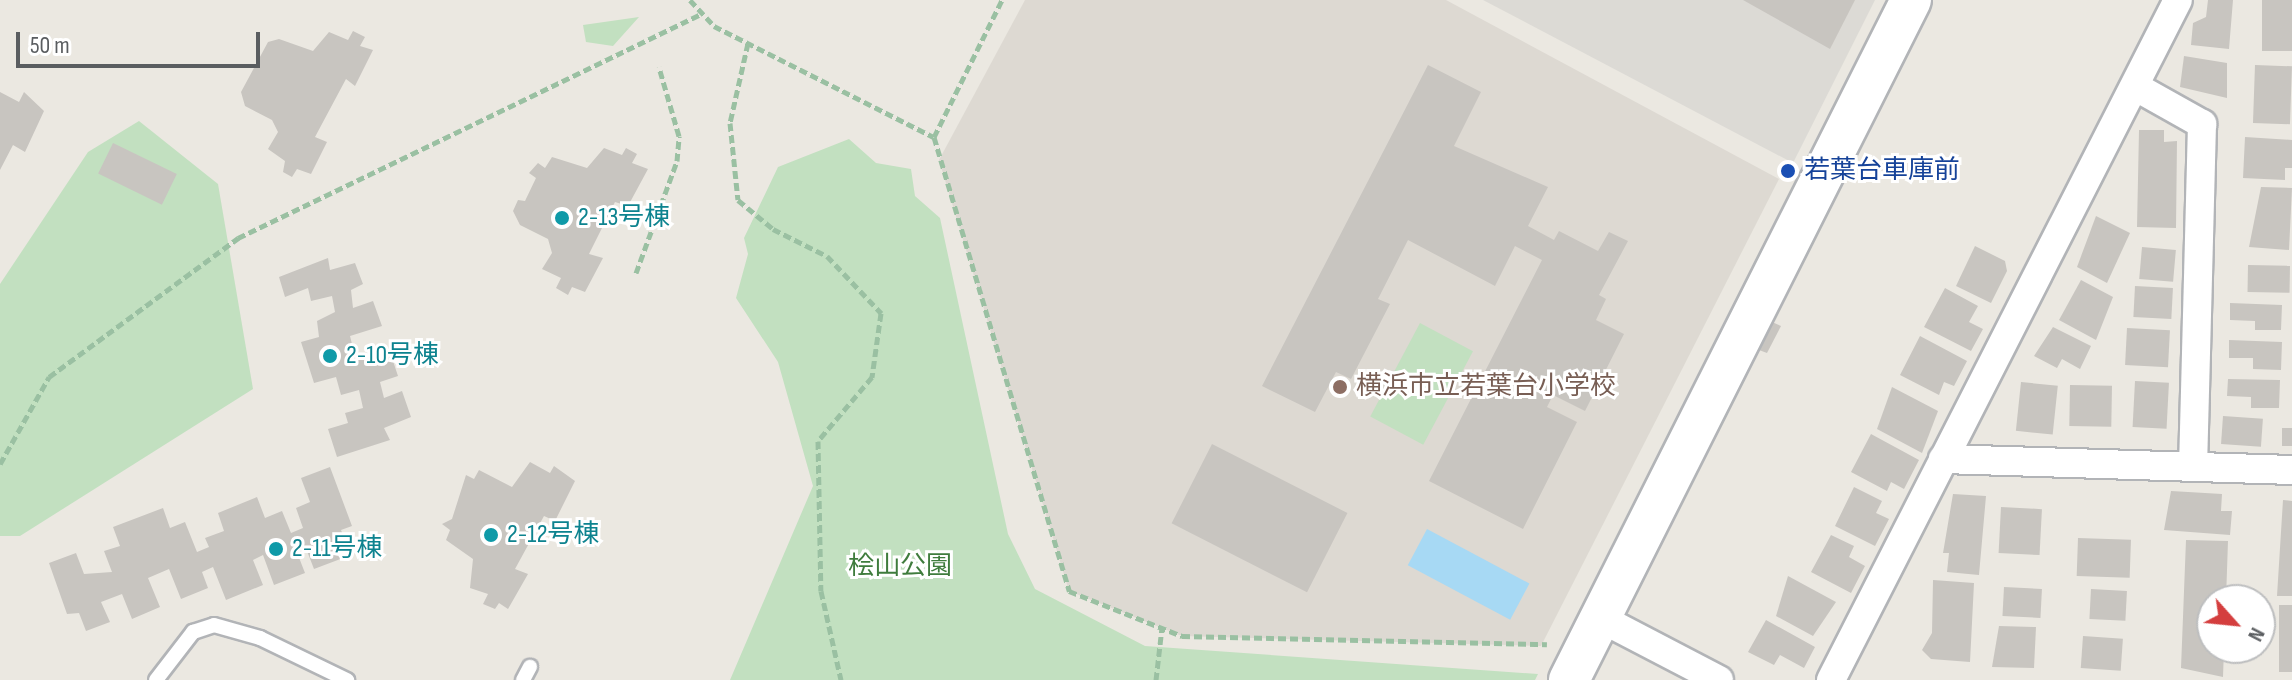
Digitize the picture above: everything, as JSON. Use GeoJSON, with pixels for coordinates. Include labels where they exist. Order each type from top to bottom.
{"type":"FeatureCollection","features":[{"type":"Feature","properties":{"kind":"street"},"geometry":{"type":"LineString","coordinates":[[1569,680],[1911,0]]}},
{"type":"Feature","properties":{"kind":"street"},"geometry":{"type":"LineString","coordinates":[[1831,680],[2178,0]]}},
{"type":"Feature","properties":{"kind":"street"},"geometry":{"type":"LineString","coordinates":[[2136,87],[2202,124],[2193,467]]}},
{"type":"Feature","properties":{"kind":"street"},"geometry":{"type":"LineString","coordinates":[[1943,459],[2292,470]]}},
{"type":"Feature","properties":{"kind":"street"},"geometry":{"type":"LineString","coordinates":[[1600,618],[1719,680]]}},
{"type":"Feature","properties":{"kind":"lane"},"geometry":{"type":"LineString","coordinates":[[156,680],[193,632],[214,625],[260,638],[347,680]]}},
{"type":"Feature","properties":{"kind":"path"},"geometry":{"type":"LineString","coordinates":[[690,0],[699,15],[748,43],[934,137]]}},
{"type":"Feature","properties":{"kind":"path"},"geometry":{"type":"LineString","coordinates":[[1002,0],[934,137],[1069,591],[1182,636],[1550,644]]}},
{"type":"Feature","properties":{"kind":"path"},"geometry":{"type":"LineString","coordinates":[[0,464],[49,377],[238,238],[699,15]]}},
{"type":"Feature","properties":{"kind":"path"},"geometry":{"type":"LineString","coordinates":[[748,43],[730,123],[738,200],[773,229],[827,256],[881,313],[872,377],[818,441],[821,591],[841,680]]}},
{"type":"Feature","properties":{"kind":"path"},"geometry":{"type":"LineString","coordinates":[[636,273],[677,161],[679,136],[659,67]]}},
{"type":"Feature","properties":{"kind":"path"},"geometry":{"type":"LineString","coordinates":[[1156,680],[1162,627]]}},
{"type":"Feature","properties":{"kind":"shaded area","name":"横浜市立若葉台小学校"},"geometry":{"type":"Polygon","coordinates":[[[1025,0],[1446,0],[1779,179],[1541,646],[1182,636],[1069,591],[939,160],[1025,0]]]}},
{"type":"Feature","properties":{"kind":"shaded area"},"geometry":{"type":"Polygon","coordinates":[[[1483,0],[1875,0],[1793,163],[1483,0]]]}},
{"type":"Feature","properties":{"kind":"green space"},"geometry":{"type":"Polygon","coordinates":[[[639,17],[613,46],[586,42],[583,25],[639,17]]]}},
{"type":"Feature","properties":{"kind":"green space"},"geometry":{"type":"Polygon","coordinates":[[[139,121],[218,184],[253,389],[20,536],[0,536],[0,284],[88,152],[139,121]]]}},
{"type":"Feature","properties":{"kind":"green space","name":"桧山公園"},"geometry":{"type":"Polygon","coordinates":[[[849,139],[876,163],[911,169],[915,196],[940,218],[1008,534],[1035,589],[1145,646],[1538,674],[1535,680],[730,680],[813,486],[778,362],[736,298],[748,254],[744,238],[778,167],[849,139]]]}},
{"type":"Feature","properties":{"kind":"green space"},"geometry":{"type":"Polygon","coordinates":[[[1420,323],[1473,351],[1423,445],[1370,417],[1420,323]]]}},
{"type":"Feature","properties":{"kind":"water"},"geometry":{"type":"Polygon","coordinates":[[[1427,529],[1529,583],[1510,620],[1408,565],[1427,529]]]}},
{"type":"Feature","properties":{"kind":"building"},"geometry":{"type":"Polygon","coordinates":[[[1743,0],[1855,0],[1830,49],[1743,0]]]}},
{"type":"Feature","properties":{"kind":"building"},"geometry":{"type":"Polygon","coordinates":[[[2208,0],[2233,0],[2229,49],[2191,45],[2193,23],[2206,17],[2208,0]]]}},
{"type":"Feature","properties":{"kind":"building"},"geometry":{"type":"Polygon","coordinates":[[[2262,0],[2292,0],[2292,51],[2262,51],[2262,0]]]}},
{"type":"Feature","properties":{"kind":"building"},"geometry":{"type":"Polygon","coordinates":[[[353,31],[365,37],[360,46],[373,50],[355,86],[346,79],[315,137],[327,142],[311,174],[297,169],[292,177],[283,172],[285,161],[268,149],[278,132],[272,120],[245,106],[241,92],[268,42],[279,39],[313,51],[329,32],[348,40],[353,31]]]}},
{"type":"Feature","properties":{"kind":"building"},"geometry":{"type":"Polygon","coordinates":[[[2184,56],[2227,63],[2227,98],[2180,87],[2184,56]]]}},
{"type":"Feature","properties":{"kind":"building"},"geometry":{"type":"Polygon","coordinates":[[[1428,65],[1481,92],[1454,146],[1548,187],[1528,226],[1554,240],[1559,231],[1598,251],[1609,232],[1628,241],[1599,295],[1606,299],[1596,320],[1624,334],[1585,411],[1553,395],[1547,407],[1577,422],[1523,529],[1429,481],[1542,260],[1515,246],[1495,286],[1408,240],[1378,299],[1390,304],[1351,379],[1336,372],[1315,412],[1262,386],[1428,65]]]}},
{"type":"Feature","properties":{"kind":"building"},"geometry":{"type":"Polygon","coordinates":[[[2255,65],[2292,66],[2290,124],[2253,123],[2255,65]]]}},
{"type":"Feature","properties":{"kind":"building"},"geometry":{"type":"Polygon","coordinates":[[[0,92],[19,102],[24,92],[44,111],[25,152],[13,145],[0,170],[0,92]]]}},
{"type":"Feature","properties":{"kind":"building"},"geometry":{"type":"Polygon","coordinates":[[[2139,130],[2164,130],[2164,142],[2177,141],[2176,228],[2137,227],[2139,130]]]}},
{"type":"Feature","properties":{"kind":"building"},"geometry":{"type":"Polygon","coordinates":[[[2245,137],[2292,140],[2292,168],[2285,168],[2285,180],[2243,178],[2245,137]]]}},
{"type":"Feature","properties":{"kind":"building"},"geometry":{"type":"Polygon","coordinates":[[[113,143],[177,174],[162,205],[98,174],[113,143]]]}},
{"type":"Feature","properties":{"kind":"building","name":"2-13号棟"},"geometry":{"type":"Polygon","coordinates":[[[604,148],[622,155],[626,148],[637,154],[632,163],[648,169],[628,206],[615,202],[589,254],[603,258],[585,292],[572,287],[568,295],[556,288],[561,278],[542,269],[552,253],[548,239],[520,225],[513,211],[518,200],[525,201],[536,178],[529,173],[538,163],[545,168],[552,157],[587,168],[604,148]]]}},
{"type":"Feature","properties":{"kind":"building"},"geometry":{"type":"Polygon","coordinates":[[[2261,187],[2292,188],[2289,250],[2249,247],[2261,187]]]}},
{"type":"Feature","properties":{"kind":"building"},"geometry":{"type":"Polygon","coordinates":[[[2096,216],[2130,233],[2107,283],[2077,267],[2096,216]]]}},
{"type":"Feature","properties":{"kind":"building"},"geometry":{"type":"Polygon","coordinates":[[[1975,246],[2005,261],[2007,271],[1991,303],[1956,286],[1975,246]]]}},
{"type":"Feature","properties":{"kind":"building"},"geometry":{"type":"Polygon","coordinates":[[[2142,247],[2176,250],[2173,282],[2139,279],[2142,247]]]}},
{"type":"Feature","properties":{"kind":"building","name":"2-10号棟"},"geometry":{"type":"Polygon","coordinates":[[[328,258],[330,270],[355,263],[363,284],[351,290],[353,308],[373,301],[382,326],[350,336],[356,360],[390,352],[398,376],[380,382],[384,398],[402,391],[411,417],[384,428],[390,440],[337,457],[328,429],[348,423],[345,413],[363,408],[359,390],[341,395],[336,377],[314,383],[301,342],[319,337],[317,321],[335,312],[332,296],[311,301],[308,288],[285,297],[279,277],[328,258]]]}},
{"type":"Feature","properties":{"kind":"building"},"geometry":{"type":"Polygon","coordinates":[[[2248,265],[2290,266],[2290,293],[2248,292],[2248,265]]]}},
{"type":"Feature","properties":{"kind":"building"},"geometry":{"type":"Polygon","coordinates":[[[2081,280],[2113,297],[2096,340],[2059,320],[2081,280]]]}},
{"type":"Feature","properties":{"kind":"building"},"geometry":{"type":"Polygon","coordinates":[[[2135,286],[2173,288],[2171,319],[2133,317],[2135,286]]]}},
{"type":"Feature","properties":{"kind":"building"},"geometry":{"type":"Polygon","coordinates":[[[1945,288],[1978,306],[1969,322],[1983,329],[1971,351],[1924,327],[1945,288]]]}},
{"type":"Feature","properties":{"kind":"building"},"geometry":{"type":"Polygon","coordinates":[[[2230,303],[2282,305],[2281,330],[2255,330],[2255,321],[2230,320],[2230,303]]]}},
{"type":"Feature","properties":{"kind":"building"},"geometry":{"type":"Polygon","coordinates":[[[1772,322],[1781,326],[1767,353],[1759,350],[1772,322]]]}},
{"type":"Feature","properties":{"kind":"building"},"geometry":{"type":"Polygon","coordinates":[[[2053,327],[2091,346],[2080,369],[2062,359],[2057,368],[2034,356],[2053,327]]]}},
{"type":"Feature","properties":{"kind":"building"},"geometry":{"type":"Polygon","coordinates":[[[2127,328],[2170,330],[2168,367],[2125,365],[2127,328]]]}},
{"type":"Feature","properties":{"kind":"building"},"geometry":{"type":"Polygon","coordinates":[[[1920,336],[1967,361],[1954,386],[1944,382],[1939,395],[1900,375],[1920,336]]]}},
{"type":"Feature","properties":{"kind":"building"},"geometry":{"type":"Polygon","coordinates":[[[2229,340],[2282,342],[2281,370],[2253,369],[2253,358],[2229,358],[2229,340]]]}},
{"type":"Feature","properties":{"kind":"building"},"geometry":{"type":"Polygon","coordinates":[[[2228,379],[2280,380],[2279,408],[2251,408],[2251,397],[2227,396],[2228,379]]]}},
{"type":"Feature","properties":{"kind":"building"},"geometry":{"type":"Polygon","coordinates":[[[2135,381],[2169,383],[2167,429],[2133,427],[2135,381]]]}},
{"type":"Feature","properties":{"kind":"building"},"geometry":{"type":"Polygon","coordinates":[[[2021,382],[2058,386],[2053,435],[2016,431],[2021,382]]]}},
{"type":"Feature","properties":{"kind":"building"},"geometry":{"type":"Polygon","coordinates":[[[2070,385],[2112,386],[2111,427],[2069,426],[2070,385]]]}},
{"type":"Feature","properties":{"kind":"building"},"geometry":{"type":"Polygon","coordinates":[[[1892,387],[1938,411],[1922,453],[1877,429],[1892,387]]]}},
{"type":"Feature","properties":{"kind":"building"},"geometry":{"type":"Polygon","coordinates":[[[2223,416],[2263,419],[2261,447],[2221,444],[2223,416]]]}},
{"type":"Feature","properties":{"kind":"building"},"geometry":{"type":"Polygon","coordinates":[[[2282,428],[2292,428],[2292,446],[2282,446],[2282,428]]]}},
{"type":"Feature","properties":{"kind":"building"},"geometry":{"type":"Polygon","coordinates":[[[1871,434],[1919,460],[1904,489],[1891,482],[1887,491],[1851,472],[1871,434]]]}},
{"type":"Feature","properties":{"kind":"building"},"geometry":{"type":"Polygon","coordinates":[[[1212,444],[1347,513],[1307,592],[1172,523],[1212,444]]]}},
{"type":"Feature","properties":{"kind":"building","name":"2-12号棟"},"geometry":{"type":"Polygon","coordinates":[[[530,462],[550,473],[554,466],[575,481],[555,521],[544,516],[515,569],[528,574],[508,609],[499,603],[495,609],[483,604],[488,594],[470,588],[473,559],[446,540],[450,530],[442,524],[452,519],[466,475],[474,479],[479,470],[512,487],[530,462]]]}},
{"type":"Feature","properties":{"kind":"building","name":"2-11号棟"},"geometry":{"type":"Polygon","coordinates":[[[330,467],[352,526],[341,530],[351,555],[314,569],[307,551],[298,555],[305,573],[274,585],[263,555],[253,560],[263,585],[226,600],[213,567],[202,572],[208,588],[181,599],[169,569],[148,578],[160,607],[132,619],[122,594],[101,602],[110,622],[86,631],[79,613],[67,614],[49,563],[76,553],[84,574],[112,572],[104,551],[120,546],[113,527],[163,508],[170,528],[185,522],[197,552],[209,547],[205,538],[224,531],[218,513],[257,497],[265,518],[282,511],[291,533],[303,528],[296,508],[310,502],[301,478],[330,467]]]}},
{"type":"Feature","properties":{"kind":"building"},"geometry":{"type":"Polygon","coordinates":[[[1854,487],[1882,501],[1876,513],[1889,519],[1875,546],[1835,526],[1854,487]]]}},
{"type":"Feature","properties":{"kind":"building"},"geometry":{"type":"Polygon","coordinates":[[[2171,491],[2222,494],[2221,511],[2232,511],[2230,535],[2164,530],[2171,491]]]}},
{"type":"Feature","properties":{"kind":"building"},"geometry":{"type":"Polygon","coordinates":[[[1953,494],[1986,496],[1979,575],[1947,572],[1949,553],[1943,553],[1953,494]]]}},
{"type":"Feature","properties":{"kind":"building"},"geometry":{"type":"Polygon","coordinates":[[[2283,500],[2292,501],[2292,596],[2277,596],[2283,500]]]}},
{"type":"Feature","properties":{"kind":"building"},"geometry":{"type":"Polygon","coordinates":[[[2001,507],[2042,509],[2040,555],[1999,553],[2001,507]]]}},
{"type":"Feature","properties":{"kind":"building"},"geometry":{"type":"Polygon","coordinates":[[[1831,535],[1854,546],[1849,557],[1865,566],[1851,593],[1811,572],[1831,535]]]}},
{"type":"Feature","properties":{"kind":"building"},"geometry":{"type":"Polygon","coordinates":[[[2078,538],[2131,540],[2130,578],[2077,576],[2078,538]]]}},
{"type":"Feature","properties":{"kind":"building"},"geometry":{"type":"Polygon","coordinates":[[[2186,540],[2228,541],[2227,584],[2196,584],[2196,664],[2223,664],[2223,677],[2181,668],[2186,540]]]}},
{"type":"Feature","properties":{"kind":"building"},"geometry":{"type":"Polygon","coordinates":[[[1788,576],[1836,602],[1813,636],[1776,616],[1788,576]]]}},
{"type":"Feature","properties":{"kind":"building"},"geometry":{"type":"Polygon","coordinates":[[[1933,580],[1974,583],[1970,662],[1931,659],[1922,650],[1932,633],[1933,580]]]}},
{"type":"Feature","properties":{"kind":"building"},"geometry":{"type":"Polygon","coordinates":[[[2004,587],[2042,589],[2040,618],[2002,616],[2004,587]]]}},
{"type":"Feature","properties":{"kind":"building"},"geometry":{"type":"Polygon","coordinates":[[[2091,589],[2127,591],[2125,621],[2089,619],[2091,589]]]}},
{"type":"Feature","properties":{"kind":"building"},"geometry":{"type":"Polygon","coordinates":[[[2279,605],[2292,605],[2292,672],[2279,672],[2279,605]]]}},
{"type":"Feature","properties":{"kind":"building"},"geometry":{"type":"Polygon","coordinates":[[[1766,620],[1815,647],[1804,668],[1780,655],[1774,665],[1748,652],[1766,620]]]}},
{"type":"Feature","properties":{"kind":"building"},"geometry":{"type":"Polygon","coordinates":[[[1999,626],[2036,627],[2034,668],[1992,667],[1999,626]]]}},
{"type":"Feature","properties":{"kind":"building"},"geometry":{"type":"Polygon","coordinates":[[[2083,636],[2123,639],[2121,671],[2081,668],[2083,636]]]}},
{"type":"Feature","properties":{"kind":"place","name":"若葉台車庫前"},"geometry":{"type":"Point","coordinates":[1788,171]}},
{"type":"Feature","properties":{"kind":"place","name":"2-13号棟"},"geometry":{"type":"Point","coordinates":[562,218]}},
{"type":"Feature","properties":{"kind":"place","name":"2-10号棟"},"geometry":{"type":"Point","coordinates":[330,356]}},
{"type":"Feature","properties":{"kind":"place","name":"横浜市立若葉台小学校"},"geometry":{"type":"Point","coordinates":[1340,387]}},
{"type":"Feature","properties":{"kind":"place","name":"2-12号棟"},"geometry":{"type":"Point","coordinates":[491,535]}},
{"type":"Feature","properties":{"kind":"place","name":"2-11号棟"},"geometry":{"type":"Point","coordinates":[276,549]}}]}
